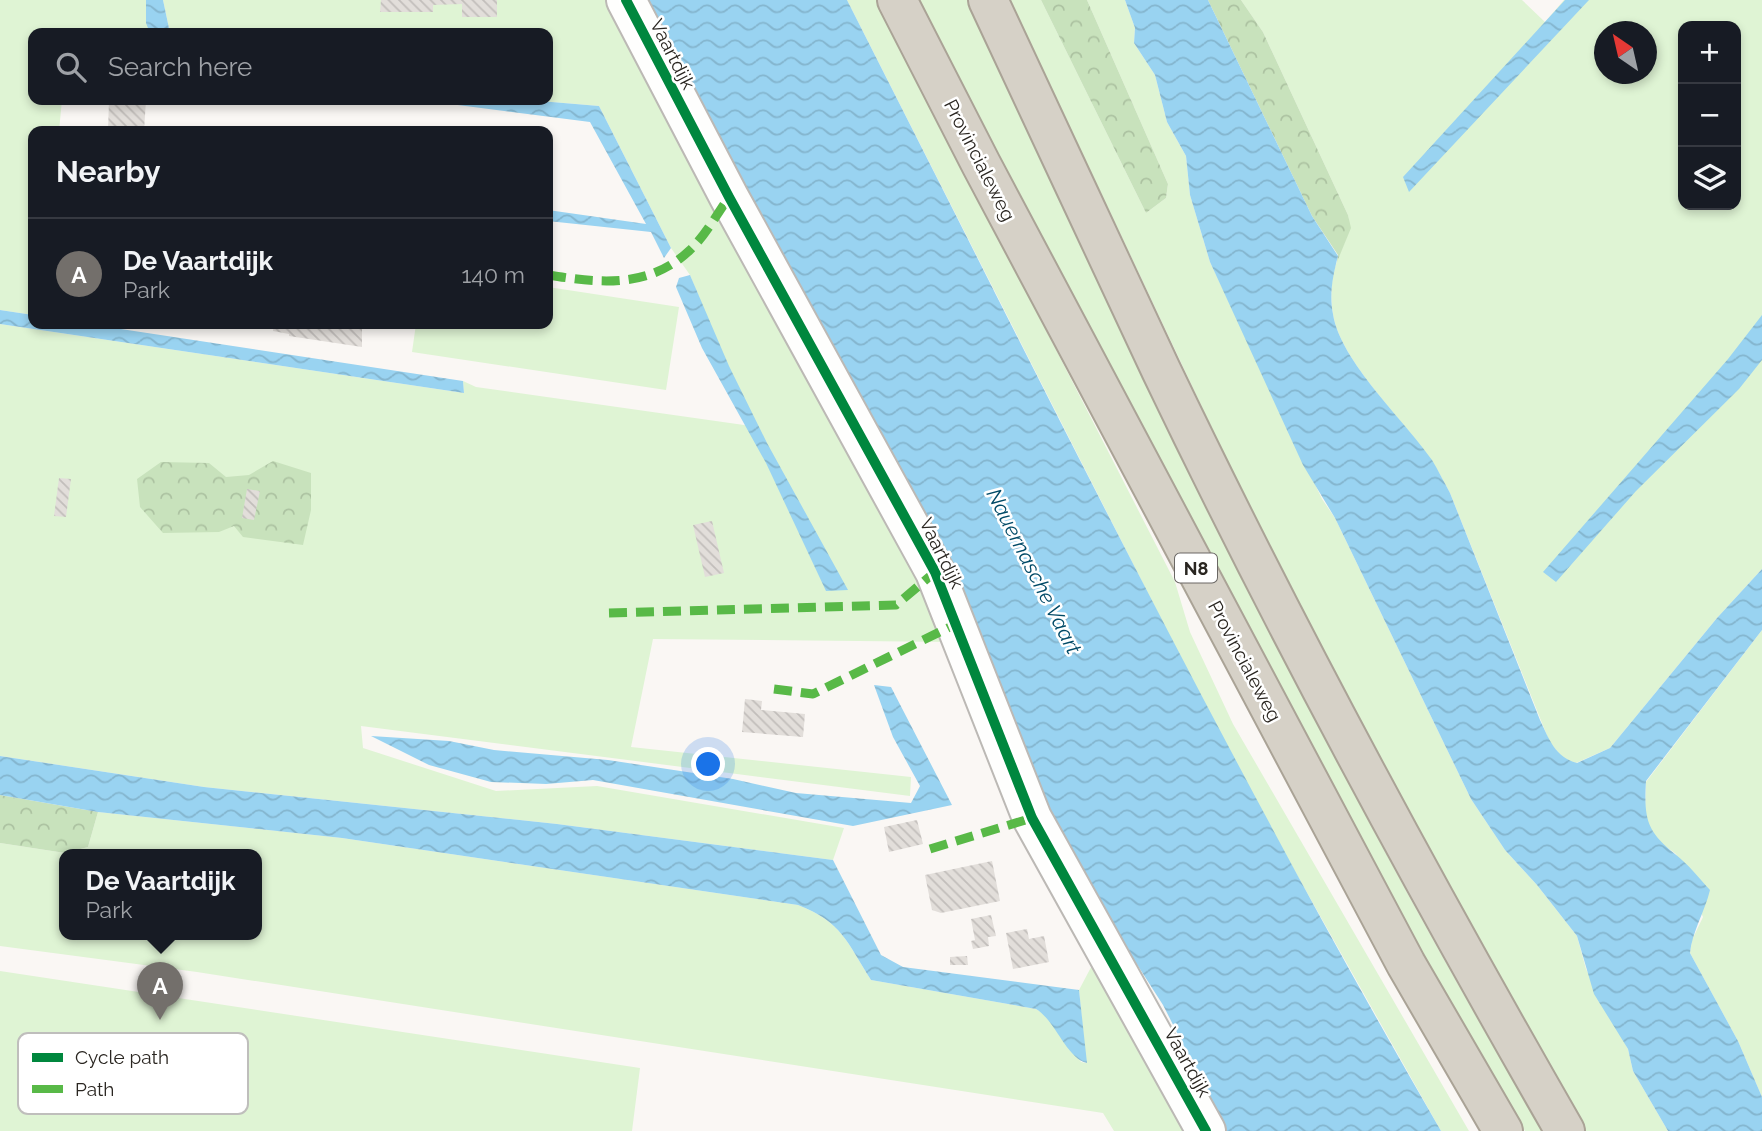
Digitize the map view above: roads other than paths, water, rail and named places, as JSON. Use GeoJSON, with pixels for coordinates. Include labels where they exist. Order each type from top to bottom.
{"type":"FeatureCollection","features":[{"type":"Feature","properties":{"kind":"highway","name":"Provincialeweg"},"geometry":{"type":"LineString","coordinates":[[897,0],[1406,964],[1503,1131]]}},
{"type":"Feature","properties":{"kind":"highway"},"geometry":{"type":"LineString","coordinates":[[988,0],[1163,372],[1340,723],[1484,990],[1565,1131]]}},
{"type":"Feature","properties":{"kind":"street","name":"Vaartdijk"},"geometry":{"type":"LineString","coordinates":[[626,0],[729,197],[935,572],[1032,818],[1206,1131]]}},
{"type":"Feature","properties":{"kind":"water"},"geometry":{"type":"Polygon","coordinates":[[[146,0],[163,0],[169,28],[148,28],[146,0]]]}},
{"type":"Feature","properties":{"kind":"water","name":"Nauernasche Vaart"},"geometry":{"type":"Polygon","coordinates":[[[643,0],[847,0],[1063,428],[1210,711],[1362,992],[1441,1131],[1227,1131],[1163,1005],[1054,835],[643,0]]]}},
{"type":"Feature","properties":{"kind":"water"},"geometry":{"type":"Polygon","coordinates":[[[1125,0],[1208,0],[1312,216],[1338,256],[1331,299],[1338,332],[1360,371],[1432,460],[1450,493],[1540,720],[1558,752],[1577,763],[1610,748],[1717,618],[1762,569],[1762,630],[1646,781],[1645,794],[1647,814],[1653,831],[1710,890],[1690,953],[1738,1041],[1762,1097],[1762,1131],[1668,1131],[1633,1071],[1628,1049],[1594,994],[1577,936],[1505,850],[1471,799],[1335,518],[1303,465],[1210,262],[1190,195],[1186,156],[1167,122],[1155,75],[1134,43],[1135,28],[1125,0]]]}},
{"type":"Feature","properties":{"kind":"water"},"geometry":{"type":"Polygon","coordinates":[[[1565,0],[1589,0],[1409,192],[1403,177],[1565,0]]]}},
{"type":"Feature","properties":{"kind":"water"},"geometry":{"type":"Polygon","coordinates":[[[553,102],[599,106],[671,248],[664,258],[651,232],[553,222],[553,211],[646,224],[590,122],[458,105],[553,105],[553,102]]]}},
{"type":"Feature","properties":{"kind":"water"},"geometry":{"type":"Polygon","coordinates":[[[690,275],[729,366],[767,443],[848,590],[826,591],[766,463],[702,348],[676,287],[679,278],[690,275]]]}},
{"type":"Feature","properties":{"kind":"water"},"geometry":{"type":"Polygon","coordinates":[[[0,310],[28,314],[28,328],[0,324],[0,310]]]}},
{"type":"Feature","properties":{"kind":"water"},"geometry":{"type":"Polygon","coordinates":[[[1762,315],[1762,360],[1739,389],[1636,491],[1556,582],[1543,572],[1728,359],[1762,315]]]}},
{"type":"Feature","properties":{"kind":"water"},"geometry":{"type":"Polygon","coordinates":[[[34,329],[121,329],[463,381],[464,393],[34,329]]]}},
{"type":"Feature","properties":{"kind":"water"},"geometry":{"type":"Polygon","coordinates":[[[874,685],[891,687],[952,805],[853,826],[593,780],[546,784],[491,782],[429,765],[371,736],[449,741],[494,750],[608,760],[733,779],[796,793],[911,803],[920,786],[893,737],[874,685]]]}},
{"type":"Feature","properties":{"kind":"water"},"geometry":{"type":"Polygon","coordinates":[[[0,756],[204,787],[557,824],[833,860],[881,955],[903,967],[1079,990],[1087,1063],[1073,1054],[1036,1009],[871,980],[849,944],[834,926],[798,905],[342,838],[98,812],[0,795],[0,756]]]}},
{"type":"Feature","properties":{"kind":"place","name":"De Vaartdijk"},"geometry":{"type":"Point","coordinates":[160,1020]}}]}
